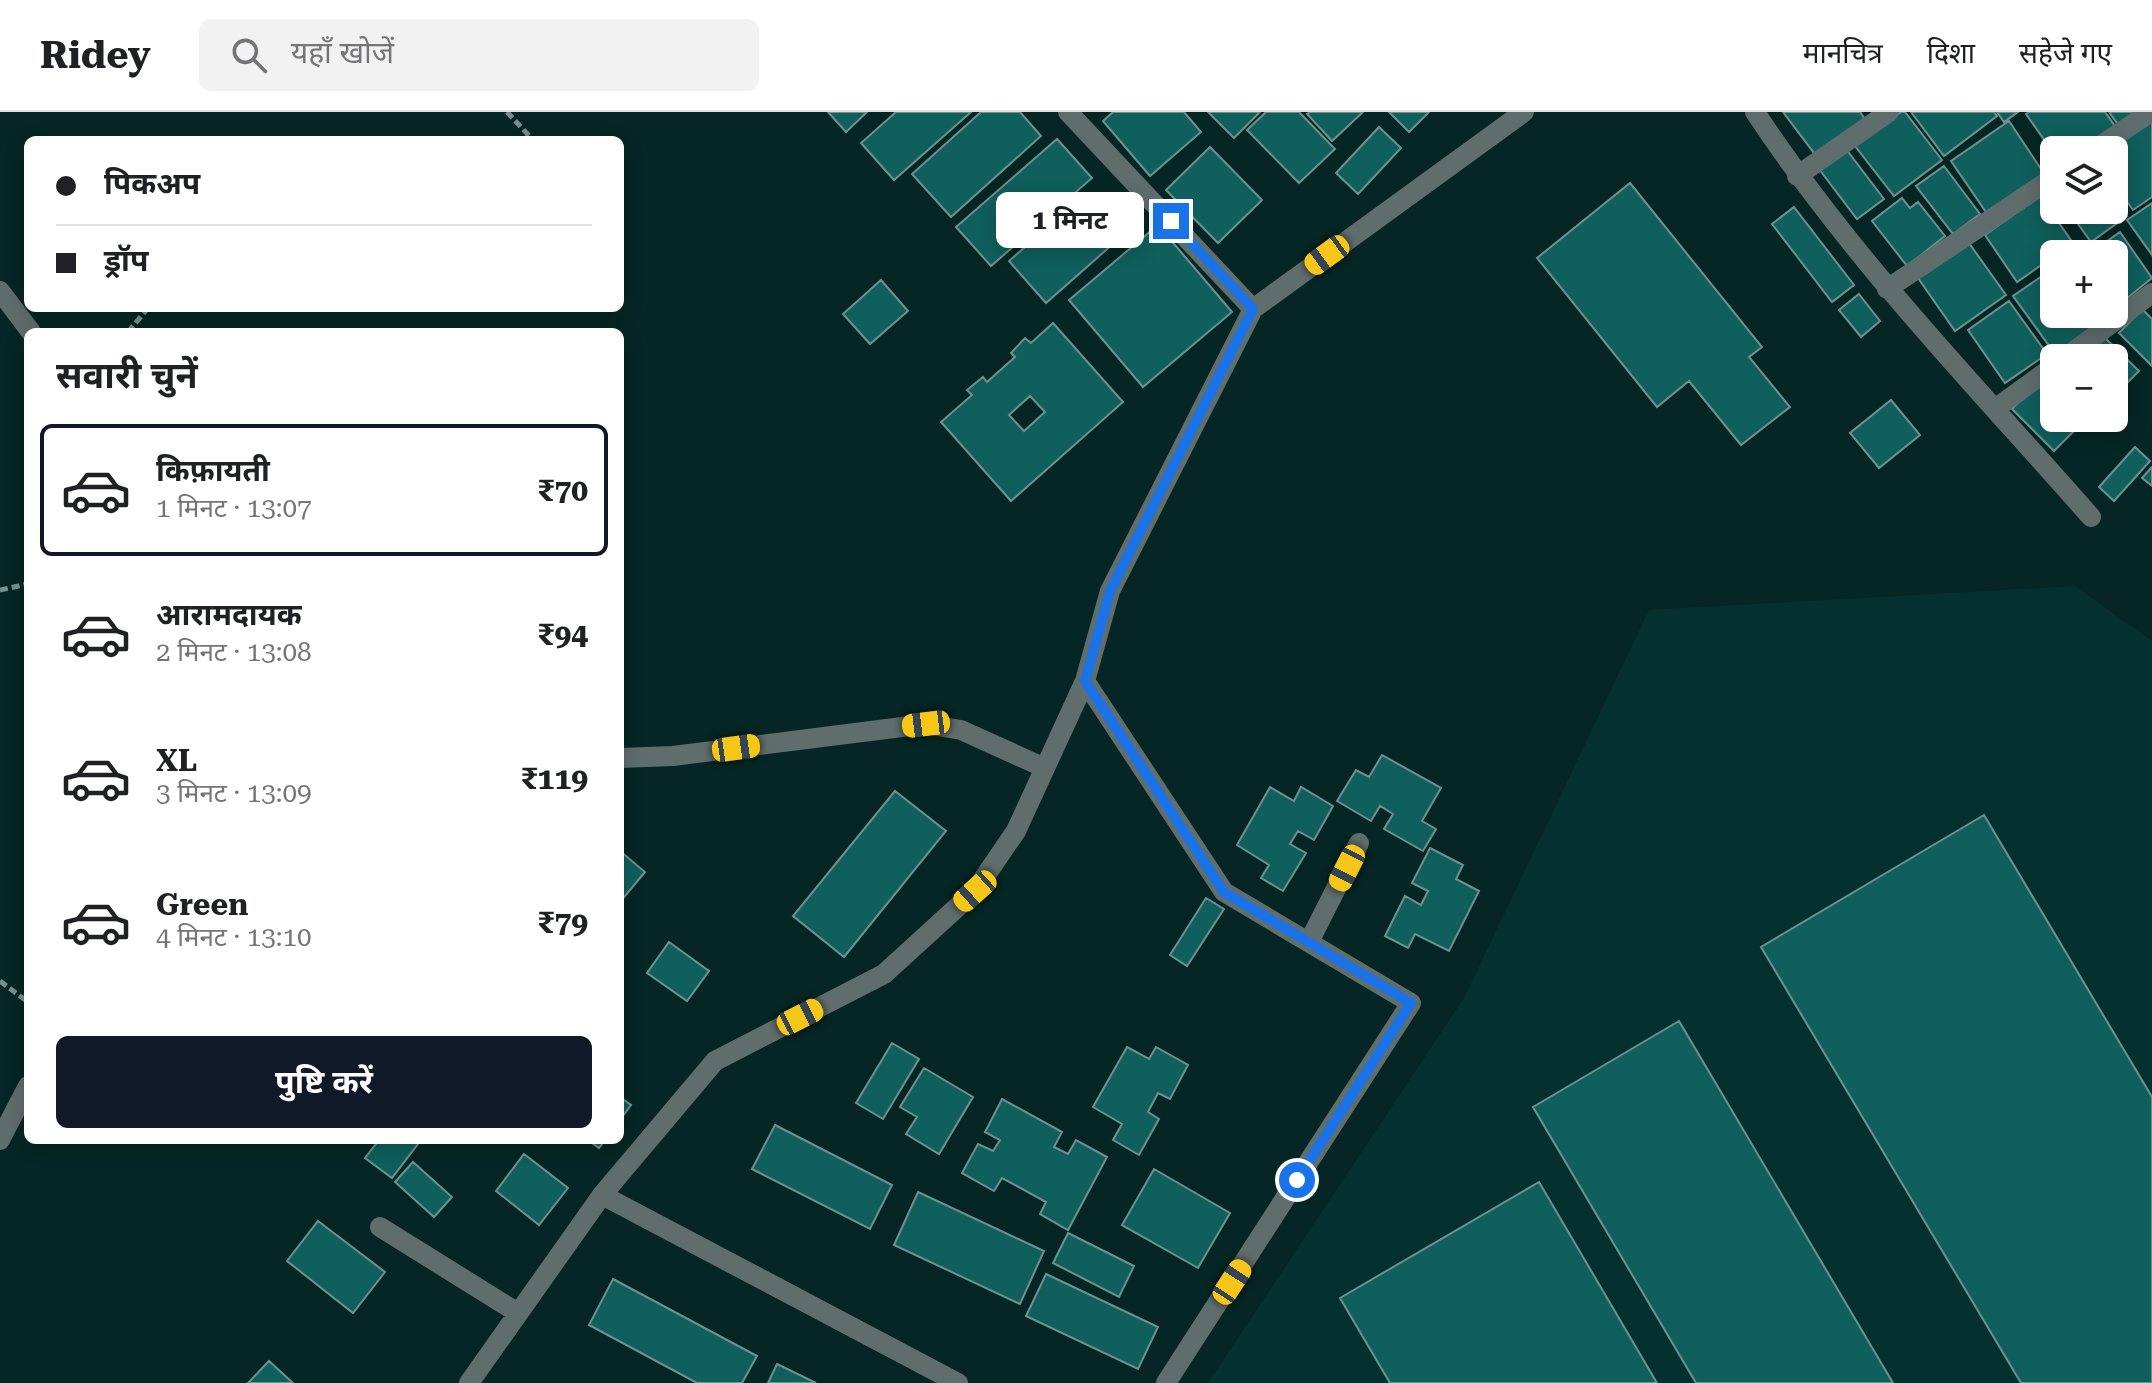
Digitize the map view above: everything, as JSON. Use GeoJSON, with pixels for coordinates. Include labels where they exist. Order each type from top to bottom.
{"type":"FeatureCollection","features":[{"type":"Feature","properties":{"kind":"street"},"geometry":{"type":"LineString","coordinates":[[1068,112],[1253,309]]}},
{"type":"Feature","properties":{"kind":"street"},"geometry":{"type":"LineString","coordinates":[[469,1383],[602,1195],[715,1061],[884,974],[975,891],[1016,831],[1085,681],[1110,591],[1253,309],[1524,112]]}},
{"type":"Feature","properties":{"kind":"street"},"geometry":{"type":"LineString","coordinates":[[1755,112],[1797,176],[1887,289],[2091,517]]}},
{"type":"Feature","properties":{"kind":"street"},"geometry":{"type":"LineString","coordinates":[[1797,176],[1889,112]]}},
{"type":"Feature","properties":{"kind":"street"},"geometry":{"type":"LineString","coordinates":[[2115,136],[2151,112]]}},
{"type":"Feature","properties":{"kind":"street"},"geometry":{"type":"LineString","coordinates":[[1887,289],[2040,186]]}},
{"type":"Feature","properties":{"kind":"street"},"geometry":{"type":"LineString","coordinates":[[0,291],[28,328]]}},
{"type":"Feature","properties":{"kind":"street"},"geometry":{"type":"LineString","coordinates":[[2084,344],[2152,293]]}},
{"type":"Feature","properties":{"kind":"street"},"geometry":{"type":"LineString","coordinates":[[1996,408],[2040,376]]}},
{"type":"Feature","properties":{"kind":"street"},"geometry":{"type":"LineString","coordinates":[[1085,681],[1224,892],[1411,1003],[1166,1383]]}},
{"type":"Feature","properties":{"kind":"street"},"geometry":{"type":"LineString","coordinates":[[624,758],[673,756],[926,724],[961,730],[1045,768]]}},
{"type":"Feature","properties":{"kind":"street"},"geometry":{"type":"LineString","coordinates":[[1309,942],[1359,843]]}},
{"type":"Feature","properties":{"kind":"street"},"geometry":{"type":"LineString","coordinates":[[0,1140],[24,1094]]}},
{"type":"Feature","properties":{"kind":"street"},"geometry":{"type":"LineString","coordinates":[[602,1195],[958,1383]]}},
{"type":"Feature","properties":{"kind":"street"},"geometry":{"type":"LineString","coordinates":[[380,1227],[518,1313]]}},
{"type":"Feature","properties":{"kind":"path"},"geometry":{"type":"LineString","coordinates":[[507,112],[529,136]]}},
{"type":"Feature","properties":{"kind":"path"},"geometry":{"type":"LineString","coordinates":[[131,328],[145,312]]}},
{"type":"Feature","properties":{"kind":"path"},"geometry":{"type":"LineString","coordinates":[[0,590],[24,585]]}},
{"type":"Feature","properties":{"kind":"path"},"geometry":{"type":"LineString","coordinates":[[0,981],[24,999]]}},
{"type":"Feature","properties":{"kind":"shaded area"},"geometry":{"type":"Polygon","coordinates":[[[2075,586],[2152,641],[2152,1383],[1208,1383],[1464,998],[1649,610],[2075,586]]]}},
{"type":"Feature","properties":{"kind":"building"},"geometry":{"type":"Polygon","coordinates":[[[828,112],[867,112],[846,132],[828,112]]]}},
{"type":"Feature","properties":{"kind":"building"},"geometry":{"type":"Polygon","coordinates":[[[896,112],[971,112],[894,180],[861,143],[896,112]]]}},
{"type":"Feature","properties":{"kind":"building"},"geometry":{"type":"Polygon","coordinates":[[[981,112],[1020,112],[1041,136],[951,217],[912,174],[981,112]]]}},
{"type":"Feature","properties":{"kind":"building"},"geometry":{"type":"Polygon","coordinates":[[[1113,112],[1184,112],[1201,132],[1150,176],[1103,121],[1113,112]]]}},
{"type":"Feature","properties":{"kind":"building"},"geometry":{"type":"Polygon","coordinates":[[[1208,112],[1260,112],[1234,138],[1208,112]]]}},
{"type":"Feature","properties":{"kind":"building"},"geometry":{"type":"Polygon","coordinates":[[[1266,112],[1299,112],[1335,149],[1299,183],[1247,130],[1266,112]]]}},
{"type":"Feature","properties":{"kind":"building"},"geometry":{"type":"Polygon","coordinates":[[[1363,112],[1332,141],[1307,114],[1363,112]]]}},
{"type":"Feature","properties":{"kind":"building"},"geometry":{"type":"Polygon","coordinates":[[[1389,112],[1429,112],[1409,132],[1389,112]]]}},
{"type":"Feature","properties":{"kind":"building"},"geometry":{"type":"Polygon","coordinates":[[[1783,112],[1860,112],[1866,121],[1817,157],[1783,112]]]}},
{"type":"Feature","properties":{"kind":"building"},"geometry":{"type":"Polygon","coordinates":[[[1905,112],[1942,160],[1894,196],[1855,146],[1905,112]]]}},
{"type":"Feature","properties":{"kind":"building"},"geometry":{"type":"Polygon","coordinates":[[[1911,112],[1994,112],[1997,116],[1944,156],[1911,112]]]}},
{"type":"Feature","properties":{"kind":"building"},"geometry":{"type":"Polygon","coordinates":[[[1997,112],[2018,112],[2004,122],[1997,112]]]}},
{"type":"Feature","properties":{"kind":"building"},"geometry":{"type":"Polygon","coordinates":[[[2105,112],[2115,126],[2101,136],[2041,136],[2026,114],[2105,112]]]}},
{"type":"Feature","properties":{"kind":"building"},"geometry":{"type":"Polygon","coordinates":[[[2109,112],[2139,112],[2119,126],[2109,112]]]}},
{"type":"Feature","properties":{"kind":"building"},"geometry":{"type":"Polygon","coordinates":[[[2152,118],[2152,197],[2133,210],[2128,203],[2126,136],[2152,118]]]}},
{"type":"Feature","properties":{"kind":"building"},"geometry":{"type":"Polygon","coordinates":[[[2009,121],[2040,168],[2040,179],[1988,215],[1951,161],[2009,121]]]}},
{"type":"Feature","properties":{"kind":"building"},"geometry":{"type":"Polygon","coordinates":[[[1379,127],[1401,148],[1358,194],[1336,173],[1379,127]]]}},
{"type":"Feature","properties":{"kind":"building"},"geometry":{"type":"Polygon","coordinates":[[[1057,139],[1092,178],[991,266],[956,227],[1057,139]]]}},
{"type":"Feature","properties":{"kind":"building"},"geometry":{"type":"Polygon","coordinates":[[[1210,147],[1262,200],[1218,243],[1166,190],[1210,147]]]}},
{"type":"Feature","properties":{"kind":"building"},"geometry":{"type":"Polygon","coordinates":[[[1846,149],[1884,199],[1857,219],[1819,169],[1846,149]]]}},
{"type":"Feature","properties":{"kind":"building"},"geometry":{"type":"Polygon","coordinates":[[[1944,166],[1980,214],[1953,234],[1916,186],[1944,166]]]}},
{"type":"Feature","properties":{"kind":"building"},"geometry":{"type":"Polygon","coordinates":[[[1630,183],[1762,347],[1749,357],[1790,407],[1741,445],[1689,381],[1657,407],[1537,258],[1630,183]]]}},
{"type":"Feature","properties":{"kind":"building"},"geometry":{"type":"Polygon","coordinates":[[[1086,194],[1122,236],[1046,303],[1009,261],[1086,194]]]}},
{"type":"Feature","properties":{"kind":"building"},"geometry":{"type":"Polygon","coordinates":[[[2040,196],[2040,224],[2060,224],[2071,240],[2040,240],[2040,266],[2017,282],[1985,235],[2040,196]]]}},
{"type":"Feature","properties":{"kind":"building"},"geometry":{"type":"Polygon","coordinates":[[[1902,198],[1910,208],[1918,202],[1945,236],[1907,266],[1872,221],[1902,198]]]}},
{"type":"Feature","properties":{"kind":"building"},"geometry":{"type":"Polygon","coordinates":[[[2152,203],[2152,255],[2128,221],[2152,203]]]}},
{"type":"Feature","properties":{"kind":"building"},"geometry":{"type":"Polygon","coordinates":[[[1794,207],[1854,285],[1832,302],[1772,224],[1794,207]]]}},
{"type":"Feature","properties":{"kind":"building"},"geometry":{"type":"Polygon","coordinates":[[[2078,224],[2116,224],[2094,240],[2090,240],[2078,224]]]}},
{"type":"Feature","properties":{"kind":"building"},"geometry":{"type":"Polygon","coordinates":[[[1158,225],[1232,312],[1143,387],[1069,300],[1158,225]]]}},
{"type":"Feature","properties":{"kind":"building"},"geometry":{"type":"Polygon","coordinates":[[[2120,232],[2126,240],[2109,240],[2120,232]]]}},
{"type":"Feature","properties":{"kind":"building"},"geometry":{"type":"Polygon","coordinates":[[[1969,243],[2006,295],[1955,331],[1918,278],[1969,243]]]}},
{"type":"Feature","properties":{"kind":"building"},"geometry":{"type":"Polygon","coordinates":[[[2128,244],[2152,278],[2128,297],[2128,244]]]}},
{"type":"Feature","properties":{"kind":"building"},"geometry":{"type":"Polygon","coordinates":[[[2040,277],[2040,328],[2092,328],[2069,344],[2048,344],[2013,296],[2040,277]]]}},
{"type":"Feature","properties":{"kind":"building"},"geometry":{"type":"Polygon","coordinates":[[[881,280],[908,311],[870,344],[843,314],[881,280]]]}},
{"type":"Feature","properties":{"kind":"building"},"geometry":{"type":"Polygon","coordinates":[[[1859,294],[1880,321],[1861,337],[1839,310],[1859,294]]]}},
{"type":"Feature","properties":{"kind":"building"},"geometry":{"type":"Polygon","coordinates":[[[2009,301],[2040,344],[2040,359],[2005,383],[1968,330],[2009,301]]]}},
{"type":"Feature","properties":{"kind":"building"},"geometry":{"type":"Polygon","coordinates":[[[2142,309],[2152,319],[2152,366],[2119,333],[2128,328],[2128,324],[2142,309]]]}},
{"type":"Feature","properties":{"kind":"building"},"geometry":{"type":"Polygon","coordinates":[[[1053,323],[1123,402],[1011,501],[941,422],[972,395],[967,390],[983,377],[987,382],[1015,357],[1011,353],[1025,338],[1031,343],[1053,323]],[[1030,396],[1009,415],[1024,431],[1045,412],[1030,396]]]}},
{"type":"Feature","properties":{"kind":"building"},"geometry":{"type":"Polygon","coordinates":[[[2102,335],[2111,344],[2093,344],[2102,335]]]}},
{"type":"Feature","properties":{"kind":"building"},"geometry":{"type":"Polygon","coordinates":[[[2128,360],[2139,371],[2128,382],[2128,360]]]}},
{"type":"Feature","properties":{"kind":"building"},"geometry":{"type":"Polygon","coordinates":[[[2040,381],[2040,432],[2073,432],[2054,451],[2012,409],[2040,381]]]}},
{"type":"Feature","properties":{"kind":"building"},"geometry":{"type":"Polygon","coordinates":[[[1891,400],[1920,435],[1879,468],[1850,433],[1891,400]]]}},
{"type":"Feature","properties":{"kind":"building"},"geometry":{"type":"Polygon","coordinates":[[[2135,447],[2150,461],[2114,501],[2099,487],[2135,447]]]}},
{"type":"Feature","properties":{"kind":"building"},"geometry":{"type":"Polygon","coordinates":[[[2152,467],[2152,486],[2142,478],[2152,467]]]}},
{"type":"Feature","properties":{"kind":"building"},"geometry":{"type":"Polygon","coordinates":[[[1382,755],[1441,788],[1422,821],[1436,829],[1423,851],[1384,829],[1393,814],[1380,806],[1371,821],[1337,801],[1356,770],[1369,777],[1382,755]]]}},
{"type":"Feature","properties":{"kind":"building"},"geometry":{"type":"Polygon","coordinates":[[[1270,787],[1294,801],[1301,787],[1333,806],[1314,840],[1298,831],[1290,844],[1306,853],[1283,891],[1261,878],[1269,865],[1237,845],[1270,787]]]}},
{"type":"Feature","properties":{"kind":"building"},"geometry":{"type":"Polygon","coordinates":[[[895,791],[946,831],[844,957],[793,916],[895,791]]]}},
{"type":"Feature","properties":{"kind":"building"},"geometry":{"type":"Polygon","coordinates":[[[1984,815],[2152,1097],[2152,1383],[2021,1383],[1761,947],[1984,815]]]}},
{"type":"Feature","properties":{"kind":"building"},"geometry":{"type":"Polygon","coordinates":[[[1430,848],[1463,865],[1456,879],[1479,891],[1449,951],[1415,934],[1408,948],[1385,936],[1405,896],[1421,905],[1428,891],[1412,883],[1430,848]]]}},
{"type":"Feature","properties":{"kind":"building"},"geometry":{"type":"Polygon","coordinates":[[[624,854],[645,872],[624,897],[624,854]]]}},
{"type":"Feature","properties":{"kind":"building"},"geometry":{"type":"Polygon","coordinates":[[[1206,898],[1224,909],[1187,966],[1170,955],[1206,898]]]}},
{"type":"Feature","properties":{"kind":"building"},"geometry":{"type":"Polygon","coordinates":[[[669,942],[709,971],[687,1001],[647,973],[669,942]]]}},
{"type":"Feature","properties":{"kind":"building"},"geometry":{"type":"Polygon","coordinates":[[[1679,1021],[1893,1383],[1696,1383],[1533,1107],[1679,1021]]]}},
{"type":"Feature","properties":{"kind":"building"},"geometry":{"type":"Polygon","coordinates":[[[892,1043],[919,1059],[883,1119],[856,1103],[892,1043]]]}},
{"type":"Feature","properties":{"kind":"building"},"geometry":{"type":"Polygon","coordinates":[[[1127,1047],[1149,1059],[1156,1047],[1188,1065],[1170,1099],[1158,1093],[1148,1112],[1159,1119],[1139,1155],[1113,1140],[1122,1124],[1093,1107],[1127,1047]]]}},
{"type":"Feature","properties":{"kind":"building"},"geometry":{"type":"Polygon","coordinates":[[[924,1068],[973,1097],[939,1154],[906,1134],[917,1117],[900,1107],[924,1068]]]}},
{"type":"Feature","properties":{"kind":"building"},"geometry":{"type":"Polygon","coordinates":[[[1002,1099],[1062,1132],[1054,1147],[1068,1154],[1076,1140],[1107,1157],[1068,1230],[1040,1214],[1046,1202],[1002,1178],[994,1191],[962,1173],[978,1144],[993,1151],[1000,1140],[985,1132],[1002,1099]]]}},
{"type":"Feature","properties":{"kind":"building"},"geometry":{"type":"Polygon","coordinates":[[[624,1100],[631,1105],[624,1115],[624,1100]]]}},
{"type":"Feature","properties":{"kind":"building"},"geometry":{"type":"Polygon","coordinates":[[[775,1125],[892,1185],[870,1229],[752,1169],[775,1125]]]}},
{"type":"Feature","properties":{"kind":"building"},"geometry":{"type":"Polygon","coordinates":[[[376,1144],[418,1144],[392,1178],[365,1158],[376,1144]]]}},
{"type":"Feature","properties":{"kind":"building"},"geometry":{"type":"Polygon","coordinates":[[[524,1154],[568,1188],[539,1225],[496,1191],[524,1154]]]}},
{"type":"Feature","properties":{"kind":"building"},"geometry":{"type":"Polygon","coordinates":[[[413,1162],[452,1197],[434,1217],[395,1182],[413,1162]]]}},
{"type":"Feature","properties":{"kind":"building"},"geometry":{"type":"Polygon","coordinates":[[[1154,1169],[1230,1213],[1198,1268],[1122,1225],[1154,1169]]]}},
{"type":"Feature","properties":{"kind":"building"},"geometry":{"type":"Polygon","coordinates":[[[1539,1182],[1657,1383],[1390,1383],[1340,1298],[1539,1182]]]}},
{"type":"Feature","properties":{"kind":"building"},"geometry":{"type":"Polygon","coordinates":[[[918,1192],[1044,1251],[1020,1304],[894,1245],[918,1192]]]}},
{"type":"Feature","properties":{"kind":"building"},"geometry":{"type":"Polygon","coordinates":[[[318,1221],[385,1272],[353,1313],[287,1261],[318,1221]]]}},
{"type":"Feature","properties":{"kind":"building"},"geometry":{"type":"Polygon","coordinates":[[[1068,1233],[1134,1266],[1119,1297],[1053,1263],[1068,1233]]]}},
{"type":"Feature","properties":{"kind":"building"},"geometry":{"type":"Polygon","coordinates":[[[1046,1274],[1158,1327],[1138,1369],[1026,1316],[1046,1274]]]}},
{"type":"Feature","properties":{"kind":"building"},"geometry":{"type":"Polygon","coordinates":[[[613,1279],[757,1356],[742,1383],[697,1383],[589,1325],[613,1279]]]}},
{"type":"Feature","properties":{"kind":"building"},"geometry":{"type":"Polygon","coordinates":[[[269,1361],[293,1383],[248,1383],[269,1361]]]}},
{"type":"Feature","properties":{"kind":"building"},"geometry":{"type":"Polygon","coordinates":[[[777,1364],[816,1383],[768,1383],[777,1364]]]}},
{"type":"Feature","properties":{"kind":"route"},"geometry":{"type":"LineString","coordinates":[[1171,221],[1253,309],[1110,591],[1085,681],[1224,892],[1411,1003],[1297,1180]]}}]}
